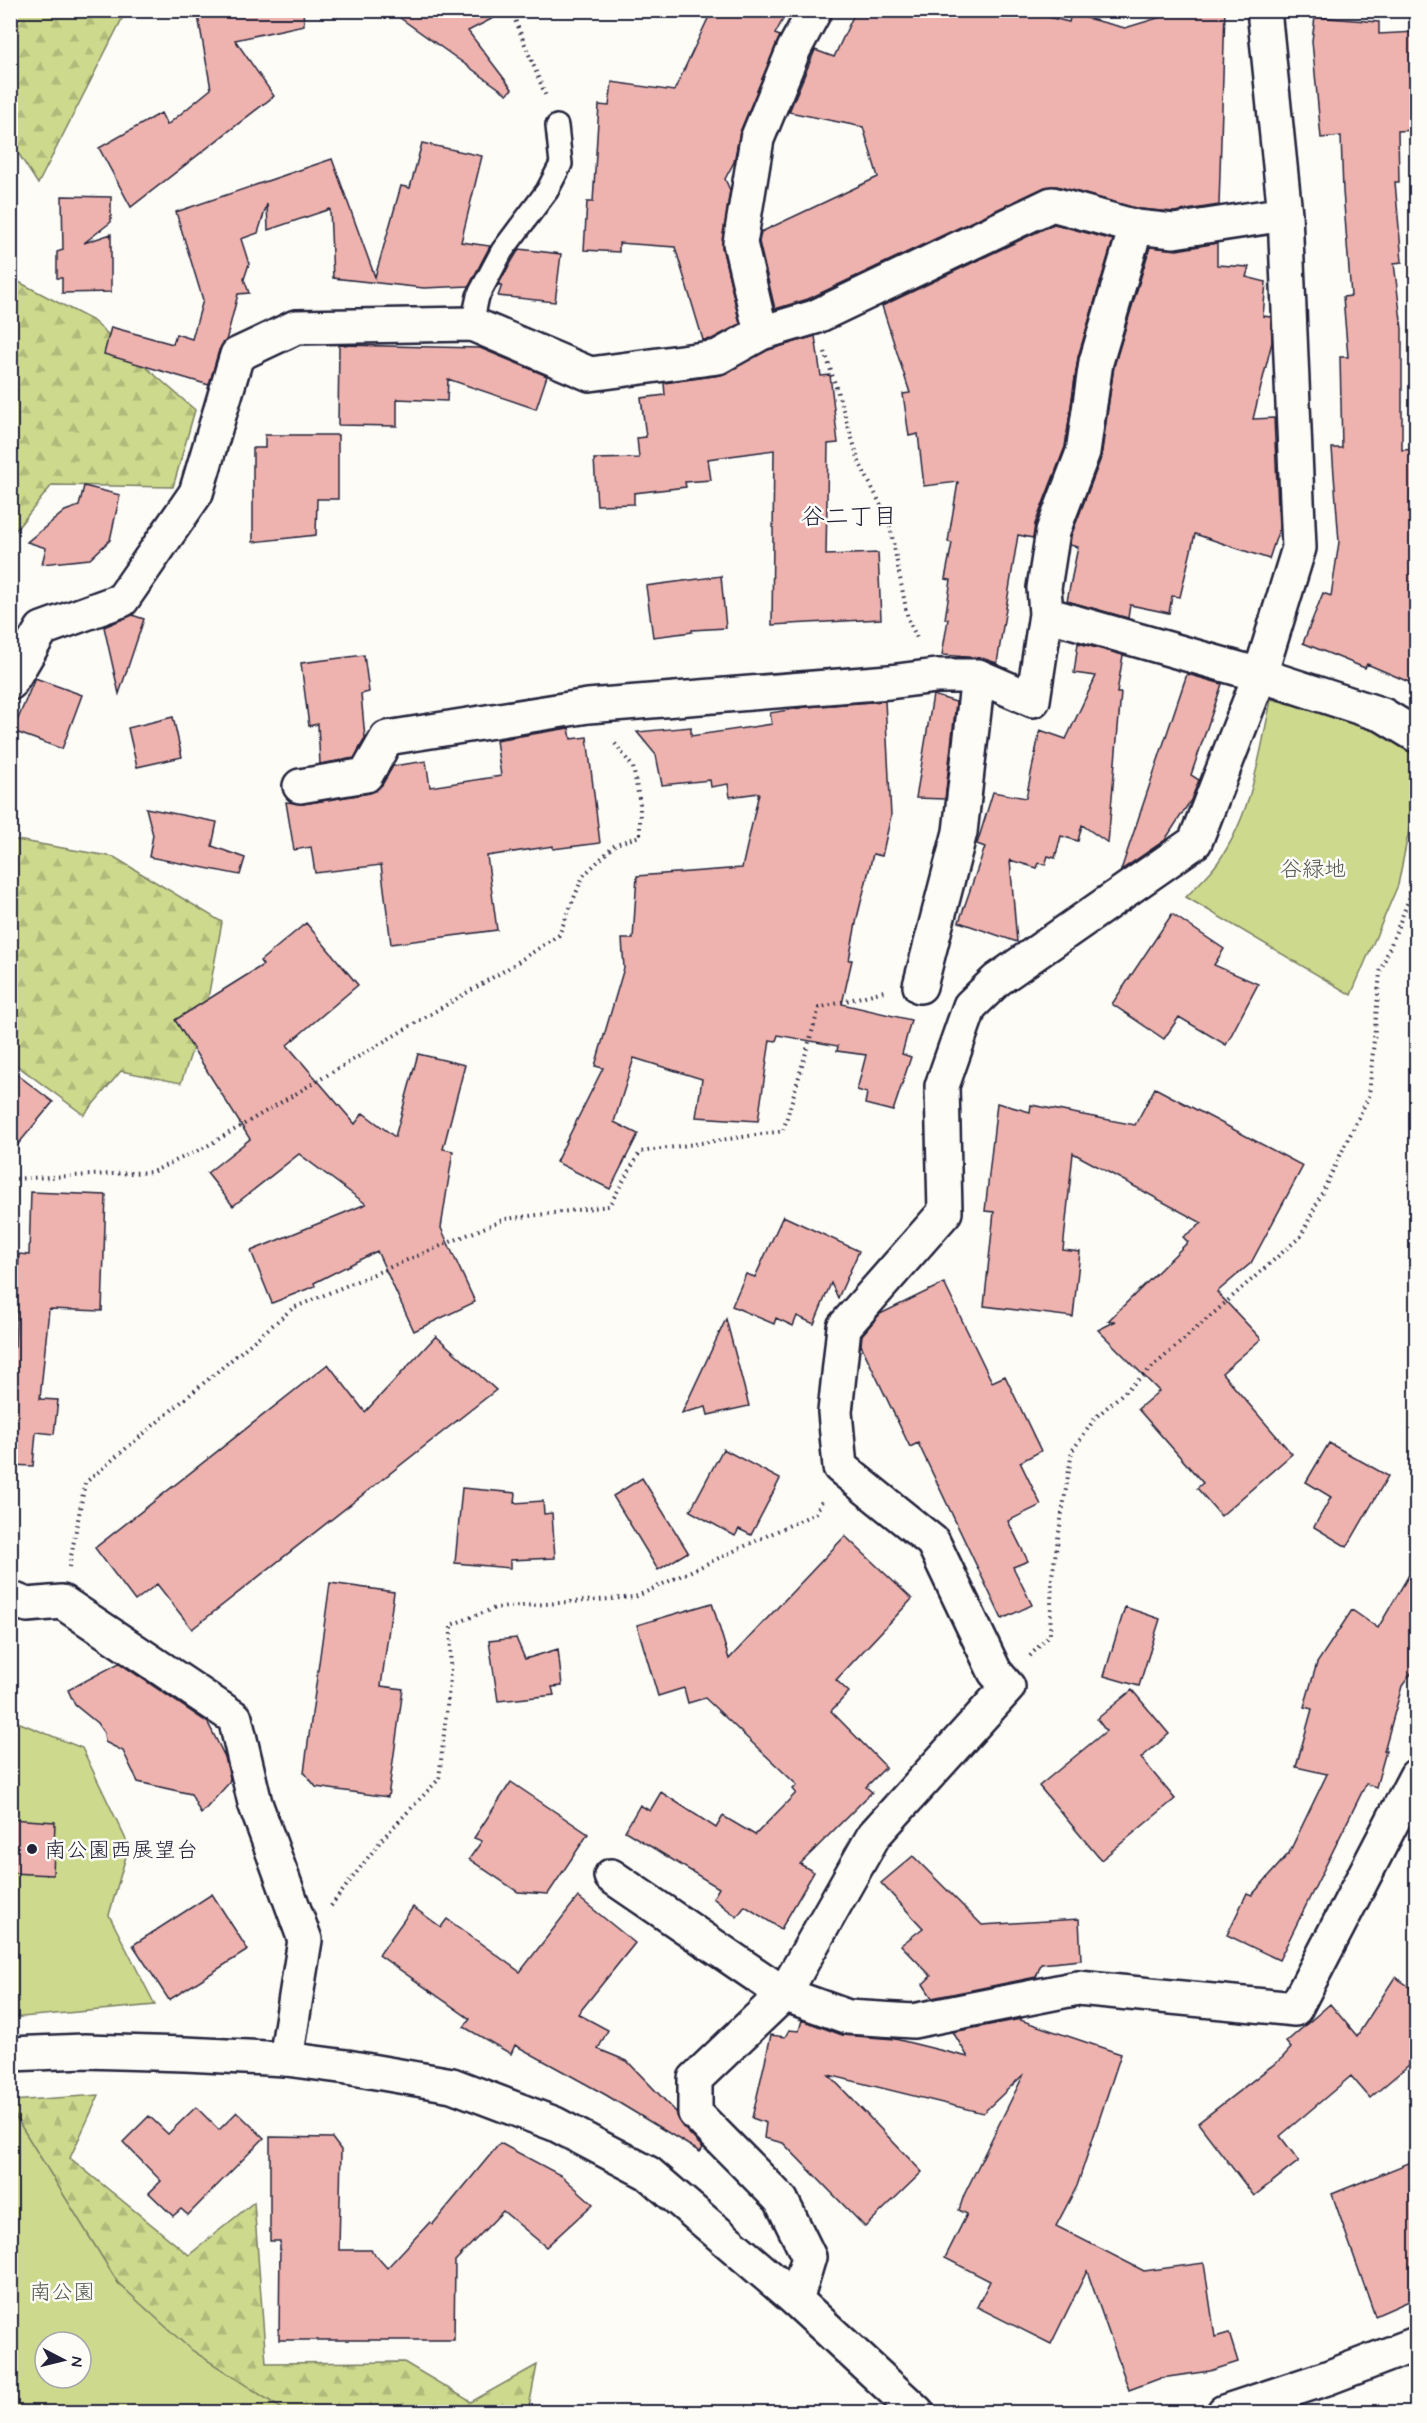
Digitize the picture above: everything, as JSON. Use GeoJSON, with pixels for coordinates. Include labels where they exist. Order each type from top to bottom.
{"type":"FeatureCollection","features":[{"type":"Feature","properties":{"kind":"street"},"geometry":{"type":"LineString","coordinates":[[761,333],[740,243],[757,139],[795,49],[815,10]]}},
{"type":"Feature","properties":{"kind":"street"},"geometry":{"type":"LineString","coordinates":[[796,2300],[809,2257],[780,2200],[695,2113],[695,2079],[784,1994],[874,1835],[1008,1687],[995,1672],[933,1542],[840,1467],[835,1412],[844,1328],[945,1212],[942,1086],[970,1006],[998,981],[1195,842],[1260,675],[1299,548],[1285,214],[1264,10]]}},
{"type":"Feature","properties":{"kind":"street"},"geometry":{"type":"LineString","coordinates":[[10,683],[42,628],[122,600],[196,493],[237,355],[296,327],[472,324],[590,374],[718,357],[761,333],[815,317],[1053,204],[1136,227],[1174,231],[1285,214]]}},
{"type":"Feature","properties":{"kind":"street"},"geometry":{"type":"LineString","coordinates":[[300,786],[366,775],[387,738],[588,706],[890,682],[936,676],[978,676],[1033,700],[1046,614],[1044,588],[1053,531],[1083,452],[1096,362],[1136,227]]}},
{"type":"Feature","properties":{"kind":"street"},"geometry":{"type":"LineString","coordinates":[[1046,614],[1260,675],[1383,716],[1416,735]]}},
{"type":"Feature","properties":{"kind":"street"},"geometry":{"type":"LineString","coordinates":[[920,986],[960,832],[978,676]]}},
{"type":"Feature","properties":{"kind":"street"},"geometry":{"type":"LineString","coordinates":[[10,1598],[27,1605],[62,1602],[235,1718],[255,1803],[305,1940],[286,2059]]}},
{"type":"Feature","properties":{"kind":"street"},"geometry":{"type":"LineString","coordinates":[[611,1876],[784,1994],[848,2017],[913,2021],[1078,1988],[1295,2009],[1416,1776]]}},
{"type":"Feature","properties":{"kind":"street"},"geometry":{"type":"LineString","coordinates":[[10,2054],[85,2052],[286,2059],[452,2085],[555,2124],[648,2173],[796,2300],[917,2412]]}},
{"type":"Feature","properties":{"kind":"street"},"geometry":{"type":"LineString","coordinates":[[1224,2412],[1327,2378],[1416,2344]]}},
{"type":"Feature","properties":{"kind":"lane"},"geometry":{"type":"LineString","coordinates":[[472,324],[478,296],[502,251],[547,191],[561,164],[557,126]]}},
{"type":"Feature","properties":{"kind":"path"},"geometry":{"type":"LineString","coordinates":[[511,10],[557,126]]}},
{"type":"Feature","properties":{"kind":"path"},"geometry":{"type":"LineString","coordinates":[[815,317],[860,464],[888,521],[908,620],[936,676]]}},
{"type":"Feature","properties":{"kind":"path"},"geometry":{"type":"LineString","coordinates":[[10,1179],[152,1172],[207,1146],[459,998],[559,935],[583,876],[616,844],[640,836],[640,804],[633,767],[588,706]]}},
{"type":"Feature","properties":{"kind":"path"},"geometry":{"type":"LineString","coordinates":[[995,1672],[1034,1654],[1050,1634],[1052,1576],[1072,1451],[1078,1442],[1096,1417],[1301,1236],[1369,1096],[1380,972],[1409,899],[1416,861]]}},
{"type":"Feature","properties":{"kind":"path"},"geometry":{"type":"LineString","coordinates":[[62,1602],[85,1483],[293,1308],[505,1219],[609,1206],[640,1152],[783,1131],[819,1008],[888,990],[920,986]]}},
{"type":"Feature","properties":{"kind":"path"},"geometry":{"type":"LineString","coordinates":[[305,1940],[382,1838],[439,1779],[450,1679],[451,1625],[495,1608],[635,1597],[816,1513],[840,1467]]}},
{"type":"Feature","properties":{"kind":"green space"},"geometry":{"type":"Polygon","coordinates":[[[10,11],[126,11],[38,184],[11,142],[10,11]]]}},
{"type":"Feature","properties":{"kind":"green space"},"geometry":{"type":"Polygon","coordinates":[[[11,278],[92,320],[195,410],[173,487],[52,485],[11,536],[11,278]]]}},
{"type":"Feature","properties":{"kind":"green space","name":"谷緑地"},"geometry":{"type":"Polygon","coordinates":[[[1271,699],[1388,728],[1416,748],[1416,795],[1398,885],[1351,995],[1186,897],[1212,870],[1236,831],[1258,766],[1271,699]]]}},
{"type":"Feature","properties":{"kind":"green space"},"geometry":{"type":"Polygon","coordinates":[[[11,839],[114,857],[222,922],[206,1009],[181,1083],[121,1071],[84,1115],[11,1061],[11,839]]]}},
{"type":"Feature","properties":{"kind":"green space"},"geometry":{"type":"Polygon","coordinates":[[[10,1719],[82,1748],[129,1846],[109,1915],[155,2005],[11,2018],[10,1719]]]}},
{"type":"Feature","properties":{"kind":"green space"},"geometry":{"type":"Polygon","coordinates":[[[99,2095],[70,2158],[189,2255],[254,2202],[266,2363],[404,2362],[471,2402],[537,2365],[528,2412],[11,2412],[11,2101],[99,2095]]]}},
{"type":"Feature","properties":{"kind":"green space","name":"南公園"},"geometry":{"type":"Polygon","coordinates":[[[10,2108],[118,2283],[190,2349],[287,2412],[11,2412],[10,2108]]]}},
{"type":"Feature","properties":{"kind":"building"},"geometry":{"type":"Polygon","coordinates":[[[197,10],[303,10],[304,25],[235,40],[274,96],[131,207],[99,148],[161,113],[167,125],[211,89],[197,10]]]}},
{"type":"Feature","properties":{"kind":"building"},"geometry":{"type":"Polygon","coordinates":[[[389,10],[509,10],[468,31],[512,89],[507,94],[389,10]]]}},
{"type":"Feature","properties":{"kind":"building"},"geometry":{"type":"Polygon","coordinates":[[[712,10],[788,10],[775,34],[780,36],[740,132],[734,162],[725,179],[730,190],[722,247],[740,324],[712,339],[703,340],[675,247],[619,243],[619,252],[584,250],[587,202],[593,202],[599,105],[609,106],[612,82],[674,91],[712,10]]]}},
{"type":"Feature","properties":{"kind":"building"},"geometry":{"type":"Polygon","coordinates":[[[856,10],[1019,10],[1069,22],[1071,14],[1125,28],[1184,10],[1225,10],[1219,205],[1174,212],[1139,209],[1057,186],[1045,187],[808,299],[775,309],[759,242],[761,232],[878,177],[863,127],[789,112],[815,50],[834,57],[856,10]]]}},
{"type":"Feature","properties":{"kind":"building"},"geometry":{"type":"Polygon","coordinates":[[[1315,17],[1379,22],[1379,34],[1416,32],[1416,130],[1398,131],[1399,182],[1395,182],[1402,262],[1394,263],[1402,329],[1402,450],[1416,449],[1416,685],[1367,664],[1365,668],[1303,643],[1323,593],[1331,596],[1339,542],[1332,448],[1342,448],[1340,357],[1348,357],[1343,297],[1351,296],[1341,136],[1321,138],[1312,41],[1315,17]]]}},
{"type":"Feature","properties":{"kind":"building"},"geometry":{"type":"Polygon","coordinates":[[[422,143],[482,156],[461,242],[490,246],[469,286],[424,288],[333,278],[330,209],[268,230],[267,204],[258,233],[241,239],[249,264],[244,279],[249,293],[238,294],[226,341],[219,350],[209,385],[104,354],[111,327],[173,344],[176,334],[192,339],[203,300],[176,212],[332,159],[375,277],[401,186],[410,188],[422,143]]]}},
{"type":"Feature","properties":{"kind":"building"},"geometry":{"type":"Polygon","coordinates":[[[62,196],[111,197],[111,222],[84,243],[111,234],[111,292],[62,293],[62,278],[57,278],[57,252],[63,250],[62,196]]]}},
{"type":"Feature","properties":{"kind":"building"},"geometry":{"type":"Polygon","coordinates":[[[1054,224],[1113,240],[1078,357],[1065,447],[1035,524],[1033,538],[1018,535],[997,663],[981,658],[942,655],[951,580],[945,579],[952,543],[948,542],[958,482],[924,486],[918,434],[909,436],[903,394],[910,393],[882,306],[1054,224]]]}},
{"type":"Feature","properties":{"kind":"building"},"geometry":{"type":"Polygon","coordinates":[[[1217,243],[1217,265],[1249,267],[1246,277],[1266,282],[1263,316],[1271,317],[1272,342],[1253,419],[1274,418],[1279,529],[1269,559],[1195,534],[1180,597],[1172,596],[1169,613],[1130,605],[1128,618],[1067,601],[1078,547],[1070,545],[1071,536],[1101,458],[1114,366],[1150,247],[1177,250],[1217,243]]]}},
{"type":"Feature","properties":{"kind":"building"},"geometry":{"type":"Polygon","coordinates":[[[519,249],[561,254],[555,302],[498,296],[502,285],[498,285],[519,249]]]}},
{"type":"Feature","properties":{"kind":"building"},"geometry":{"type":"Polygon","coordinates":[[[815,336],[821,376],[830,375],[838,443],[828,444],[826,555],[878,553],[881,619],[772,625],[774,450],[708,459],[711,480],[685,482],[686,487],[634,493],[634,504],[597,505],[594,459],[639,458],[637,438],[646,437],[641,398],[665,395],[664,383],[721,375],[768,350],[815,336]]]}},
{"type":"Feature","properties":{"kind":"building"},"geometry":{"type":"Polygon","coordinates":[[[339,345],[480,348],[547,376],[536,409],[448,379],[447,401],[397,399],[397,426],[338,425],[339,345]]]}},
{"type":"Feature","properties":{"kind":"building"},"geometry":{"type":"Polygon","coordinates":[[[265,435],[338,435],[338,499],[317,499],[316,535],[253,542],[253,448],[265,448],[265,435]]]}},
{"type":"Feature","properties":{"kind":"building"},"geometry":{"type":"Polygon","coordinates":[[[84,486],[120,495],[110,540],[90,559],[42,564],[46,548],[27,542],[65,511],[79,506],[84,486]]]}},
{"type":"Feature","properties":{"kind":"building"},"geometry":{"type":"Polygon","coordinates":[[[721,576],[726,628],[692,630],[692,632],[653,637],[646,586],[721,576]]]}},
{"type":"Feature","properties":{"kind":"building"},"geometry":{"type":"Polygon","coordinates":[[[132,615],[144,619],[119,694],[104,627],[132,615]]]}},
{"type":"Feature","properties":{"kind":"building"},"geometry":{"type":"Polygon","coordinates":[[[1078,643],[1123,655],[1117,693],[1121,693],[1108,843],[1082,825],[1078,841],[1061,836],[1055,858],[1048,856],[1045,865],[1039,863],[1037,868],[1010,860],[1017,942],[959,922],[985,847],[977,844],[993,792],[1026,798],[1040,730],[1066,739],[1096,676],[1074,673],[1078,643]]]}},
{"type":"Feature","properties":{"kind":"building"},"geometry":{"type":"Polygon","coordinates":[[[364,655],[369,692],[361,694],[365,738],[354,758],[320,764],[318,724],[309,726],[301,663],[364,655]]]}},
{"type":"Feature","properties":{"kind":"building"},"geometry":{"type":"Polygon","coordinates":[[[1187,674],[1222,684],[1191,775],[1199,780],[1191,800],[1165,840],[1121,870],[1187,674]]]}},
{"type":"Feature","properties":{"kind":"building"},"geometry":{"type":"Polygon","coordinates":[[[35,678],[82,695],[62,749],[13,731],[35,678]]]}},
{"type":"Feature","properties":{"kind":"building"},"geometry":{"type":"Polygon","coordinates":[[[933,695],[956,702],[945,799],[916,798],[933,695]]]}},
{"type":"Feature","properties":{"kind":"building"},"geometry":{"type":"Polygon","coordinates":[[[885,701],[891,816],[882,856],[873,854],[857,918],[849,960],[852,960],[842,1004],[911,1020],[902,1054],[911,1057],[893,1111],[865,1104],[867,1093],[857,1090],[866,1055],[837,1051],[838,1046],[778,1035],[776,1041],[770,1040],[758,1121],[696,1117],[702,1079],[634,1058],[614,1122],[638,1134],[610,1189],[556,1162],[603,1068],[595,1066],[624,968],[622,939],[633,939],[637,876],[742,868],[759,793],[730,797],[728,784],[711,787],[710,780],[662,785],[656,755],[637,732],[691,727],[691,736],[772,724],[770,713],[806,707],[885,701]]]}},
{"type":"Feature","properties":{"kind":"building"},"geometry":{"type":"Polygon","coordinates":[[[173,717],[182,757],[137,767],[128,728],[173,717]]]}},
{"type":"Feature","properties":{"kind":"building"},"geometry":{"type":"Polygon","coordinates":[[[569,728],[571,739],[587,737],[600,843],[553,849],[553,846],[487,856],[497,930],[391,944],[381,865],[315,873],[311,847],[294,850],[286,802],[303,804],[370,793],[382,785],[393,766],[426,761],[430,787],[501,776],[496,740],[569,728]]]}},
{"type":"Feature","properties":{"kind":"building"},"geometry":{"type":"Polygon","coordinates":[[[146,808],[217,822],[212,846],[245,858],[240,875],[149,857],[153,835],[146,808]]]}},
{"type":"Feature","properties":{"kind":"building"},"geometry":{"type":"Polygon","coordinates":[[[1172,914],[1224,949],[1214,965],[1258,984],[1226,1045],[1179,1017],[1164,1039],[1112,1004],[1172,914]]]}},
{"type":"Feature","properties":{"kind":"building"},"geometry":{"type":"Polygon","coordinates":[[[306,923],[358,985],[287,1045],[355,1124],[363,1113],[395,1137],[418,1054],[465,1065],[443,1149],[453,1151],[441,1228],[475,1302],[414,1331],[377,1251],[314,1283],[315,1286],[272,1303],[251,1251],[366,1204],[299,1154],[233,1206],[207,1173],[250,1139],[175,1020],[263,965],[260,961],[306,923]]]}},
{"type":"Feature","properties":{"kind":"building"},"geometry":{"type":"Polygon","coordinates":[[[10,1069],[53,1102],[10,1154],[10,1069]]]}},
{"type":"Feature","properties":{"kind":"building"},"geometry":{"type":"Polygon","coordinates":[[[1155,1088],[1303,1166],[1251,1263],[1217,1292],[1261,1339],[1222,1373],[1292,1454],[1221,1516],[1197,1488],[1203,1483],[1138,1409],[1159,1391],[1098,1330],[1116,1321],[1108,1321],[1188,1242],[1183,1237],[1202,1223],[1073,1153],[1063,1250],[1080,1252],[1073,1317],[984,1306],[994,1212],[985,1211],[997,1103],[1030,1112],[1031,1105],[1135,1125],[1155,1088]]]}},
{"type":"Feature","properties":{"kind":"building"},"geometry":{"type":"Polygon","coordinates":[[[31,1192],[106,1195],[102,1311],[49,1309],[40,1399],[58,1400],[54,1434],[36,1432],[33,1466],[10,1465],[10,1347],[15,1347],[19,1254],[29,1255],[31,1192]]]}},
{"type":"Feature","properties":{"kind":"building"},"geometry":{"type":"Polygon","coordinates":[[[783,1216],[859,1251],[838,1298],[831,1283],[814,1324],[797,1316],[793,1326],[776,1318],[774,1324],[732,1306],[746,1274],[755,1277],[783,1216]]]}},
{"type":"Feature","properties":{"kind":"building"},"geometry":{"type":"Polygon","coordinates":[[[944,1283],[992,1382],[1005,1376],[1041,1451],[1020,1462],[1041,1505],[1008,1521],[1028,1561],[1013,1567],[1032,1605],[1002,1619],[918,1443],[910,1447],[861,1345],[862,1335],[880,1314],[944,1283]]]}},
{"type":"Feature","properties":{"kind":"building"},"geometry":{"type":"Polygon","coordinates":[[[726,1319],[749,1406],[708,1415],[706,1407],[682,1413],[726,1319]]]}},
{"type":"Feature","properties":{"kind":"building"},"geometry":{"type":"Polygon","coordinates":[[[436,1336],[496,1390],[192,1629],[157,1584],[135,1601],[95,1548],[328,1364],[365,1412],[436,1336]]]}},
{"type":"Feature","properties":{"kind":"building"},"geometry":{"type":"Polygon","coordinates":[[[1329,1443],[1388,1476],[1347,1547],[1314,1527],[1331,1497],[1306,1482],[1329,1443]]]}},
{"type":"Feature","properties":{"kind":"building"},"geometry":{"type":"Polygon","coordinates":[[[723,1449],[780,1479],[751,1535],[739,1529],[735,1536],[690,1511],[723,1449]]]}},
{"type":"Feature","properties":{"kind":"building"},"geometry":{"type":"Polygon","coordinates":[[[642,1478],[688,1552],[658,1570],[613,1496],[642,1478]]]}},
{"type":"Feature","properties":{"kind":"building"},"geometry":{"type":"Polygon","coordinates":[[[462,1488],[516,1493],[515,1503],[543,1501],[544,1514],[552,1513],[555,1558],[510,1560],[510,1568],[455,1563],[462,1488]]]}},
{"type":"Feature","properties":{"kind":"building"},"geometry":{"type":"Polygon","coordinates":[[[845,1536],[912,1599],[836,1680],[849,1692],[831,1711],[886,1767],[866,1787],[872,1792],[800,1864],[814,1872],[781,1929],[745,1906],[737,1917],[713,1898],[719,1888],[625,1831],[640,1805],[650,1811],[661,1792],[716,1828],[723,1816],[755,1835],[796,1793],[793,1789],[797,1785],[705,1698],[688,1703],[684,1688],[658,1696],[637,1625],[712,1603],[729,1659],[845,1536]]]}},
{"type":"Feature","properties":{"kind":"building"},"geometry":{"type":"Polygon","coordinates":[[[1416,1563],[1416,1667],[1402,1686],[1376,1787],[1366,1784],[1279,1960],[1227,1935],[1247,1893],[1252,1895],[1289,1853],[1327,1774],[1296,1767],[1312,1709],[1304,1707],[1317,1663],[1352,1610],[1378,1628],[1416,1563]]]}},
{"type":"Feature","properties":{"kind":"building"},"geometry":{"type":"Polygon","coordinates":[[[330,1583],[394,1592],[381,1686],[403,1689],[388,1797],[316,1787],[304,1772],[330,1583]]]}},
{"type":"Feature","properties":{"kind":"building"},"geometry":{"type":"Polygon","coordinates":[[[1125,1607],[1160,1619],[1139,1686],[1104,1676],[1125,1607]]]}},
{"type":"Feature","properties":{"kind":"building"},"geometry":{"type":"Polygon","coordinates":[[[516,1638],[525,1659],[558,1649],[562,1686],[552,1687],[554,1695],[498,1701],[489,1641],[516,1638]]]}},
{"type":"Feature","properties":{"kind":"building"},"geometry":{"type":"Polygon","coordinates":[[[119,1663],[208,1723],[225,1757],[230,1778],[229,1783],[201,1814],[191,1794],[138,1782],[123,1751],[105,1742],[104,1733],[97,1723],[75,1705],[68,1690],[119,1663]]]}},
{"type":"Feature","properties":{"kind":"building"},"geometry":{"type":"Polygon","coordinates":[[[1132,1690],[1169,1734],[1141,1758],[1175,1799],[1101,1860],[1039,1786],[1106,1731],[1097,1719],[1132,1690]]]}},
{"type":"Feature","properties":{"kind":"building"},"geometry":{"type":"Polygon","coordinates":[[[511,1782],[588,1834],[548,1894],[518,1892],[469,1859],[482,1841],[474,1838],[511,1782]]]}},
{"type":"Feature","properties":{"kind":"building"},"geometry":{"type":"Polygon","coordinates":[[[10,1819],[55,1822],[53,1875],[10,1873],[10,1819]]]}},
{"type":"Feature","properties":{"kind":"building"},"geometry":{"type":"Polygon","coordinates":[[[913,1856],[982,1925],[1079,1919],[1081,1960],[1041,1964],[1036,1977],[932,1998],[923,1984],[931,1976],[901,1945],[923,1928],[881,1883],[913,1856]]]}},
{"type":"Feature","properties":{"kind":"building"},"geometry":{"type":"Polygon","coordinates":[[[212,1894],[248,1950],[169,2000],[133,1945],[212,1894]]]}},
{"type":"Feature","properties":{"kind":"building"},"geometry":{"type":"Polygon","coordinates":[[[578,1897],[635,1943],[578,2014],[608,2030],[598,2049],[627,2061],[676,2112],[682,2126],[703,2148],[700,2152],[606,2095],[515,2045],[511,2054],[464,2027],[470,2019],[379,1955],[413,1907],[441,1927],[447,1919],[520,1972],[578,1897]]]}},
{"type":"Feature","properties":{"kind":"building"},"geometry":{"type":"Polygon","coordinates":[[[1395,1977],[1416,1991],[1416,2059],[1370,2098],[1351,2076],[1280,2136],[1299,2161],[1254,2196],[1198,2123],[1282,2058],[1291,2048],[1286,2042],[1330,2004],[1357,2036],[1395,1977]]]}},
{"type":"Feature","properties":{"kind":"building"},"geometry":{"type":"Polygon","coordinates":[[[1021,2019],[1121,2054],[1077,2186],[1056,2226],[1144,2271],[1204,2263],[1215,2337],[1229,2333],[1238,2362],[1210,2371],[1161,2378],[1129,2390],[1087,2271],[1051,2344],[977,2307],[990,2281],[945,2258],[967,2214],[959,2210],[964,2195],[1024,2074],[983,2113],[829,2075],[922,2172],[865,2227],[783,2143],[764,2138],[766,2123],[752,2118],[771,2035],[785,2037],[789,2030],[799,2031],[802,2020],[842,2035],[895,2039],[968,2057],[953,2032],[1021,2019]]]}},
{"type":"Feature","properties":{"kind":"building"},"geometry":{"type":"Polygon","coordinates":[[[196,2107],[219,2130],[237,2112],[264,2138],[188,2215],[181,2209],[173,2216],[149,2193],[161,2181],[123,2142],[149,2116],[168,2134],[196,2107]]]}},
{"type":"Feature","properties":{"kind":"building"},"geometry":{"type":"Polygon","coordinates":[[[270,2137],[332,2138],[341,2150],[339,2250],[371,2250],[387,2268],[430,2222],[433,2224],[500,2143],[562,2176],[593,2204],[546,2247],[503,2211],[455,2261],[454,2340],[279,2340],[280,2241],[270,2241],[270,2137]]]}},
{"type":"Feature","properties":{"kind":"building"},"geometry":{"type":"Polygon","coordinates":[[[1416,2160],[1416,2298],[1375,2316],[1332,2194],[1416,2160]]]}},
{"type":"Feature","properties":{"kind":"place","name":"南公園西展望台"},"geometry":{"type":"Point","coordinates":[32,1849]}},
{"type":"Feature","properties":{"kind":"district","name":"谷二丁目"},"geometry":{"type":"Point","coordinates":[849,516]}}]}
